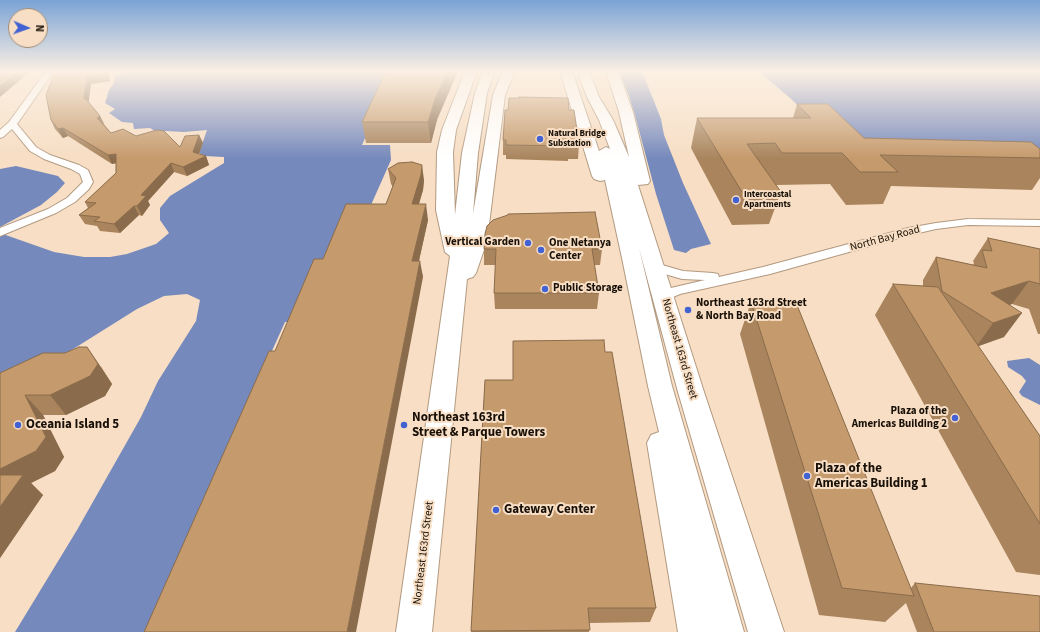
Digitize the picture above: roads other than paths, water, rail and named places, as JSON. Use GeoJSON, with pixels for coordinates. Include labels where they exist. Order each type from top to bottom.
{"type":"FeatureCollection","features":[{"type":"Feature","properties":{"kind":"main road"},"geometry":{"type":"LineString","coordinates":[[458,265],[444,210],[445,161],[449,130],[460,100]]}},
{"type":"Feature","properties":{"kind":"main road","name":"Northeast 163rd Street"},"geometry":{"type":"LineString","coordinates":[[414,632],[453,310],[470,153],[480,100]]}},
{"type":"Feature","properties":{"kind":"main road"},"geometry":{"type":"LineString","coordinates":[[453,310],[478,241],[498,100]]}},
{"type":"Feature","properties":{"kind":"main road"},"geometry":{"type":"LineString","coordinates":[[575,100],[610,210],[627,239]]}},
{"type":"Feature","properties":{"kind":"main road"},"geometry":{"type":"LineString","coordinates":[[594,100],[596,119],[609,164],[627,239],[660,386],[726,632]]}},
{"type":"Feature","properties":{"kind":"main road","name":"Northeast 163rd Street"},"geometry":{"type":"LineString","coordinates":[[596,100],[606,120],[624,164],[766,632]]}},
{"type":"Feature","properties":{"kind":"main road"},"geometry":{"type":"LineString","coordinates":[[622,100],[644,188],[655,267]]}},
{"type":"Feature","properties":{"kind":"main road"},"geometry":{"type":"LineString","coordinates":[[660,386],[656,413],[696,632]]}},
{"type":"Feature","properties":{"kind":"street"},"geometry":{"type":"LineString","coordinates":[[0,135],[12,124],[29,100]]}},
{"type":"Feature","properties":{"kind":"street"},"geometry":{"type":"LineString","coordinates":[[3,231],[40,217],[63,205],[79,193],[88,182],[84,172],[47,157],[33,149],[12,124]]}},
{"type":"Feature","properties":{"kind":"street","name":"North Bay Road"},"geometry":{"type":"LineString","coordinates":[[664,297],[676,291],[766,271],[908,232],[936,226],[968,222],[1040,223]]}},
{"type":"Feature","properties":{"kind":"street","name":"North Bay Road"},"geometry":{"type":"LineString","coordinates":[[655,267],[682,275],[733,278]]}},
{"type":"Feature","properties":{"kind":"water"},"geometry":{"type":"Polygon","coordinates":[[[106,100],[382,100],[362,145],[390,145],[391,160],[371,205],[294,322],[285,322],[213,482],[150,632],[15,632],[77,530],[141,417],[158,381],[196,321],[200,300],[187,294],[164,296],[137,309],[70,351],[0,387],[0,233],[54,252],[84,257],[110,257],[127,254],[156,244],[169,233],[160,220],[160,208],[170,196],[224,163],[224,157],[205,156],[199,153],[207,130],[184,132],[166,131],[158,133],[150,128],[134,129],[133,123],[122,122],[109,113],[115,109],[105,103],[106,100]]]}},
{"type":"Feature","properties":{"kind":"water"},"geometry":{"type":"Polygon","coordinates":[[[630,100],[654,100],[661,119],[664,135],[683,183],[711,244],[691,249],[686,253],[674,250],[656,194],[630,100]]]}},
{"type":"Feature","properties":{"kind":"water"},"geometry":{"type":"Polygon","coordinates":[[[793,100],[1040,100],[1040,168],[885,165],[811,118],[793,100]]]}},
{"type":"Feature","properties":{"kind":"water"},"geometry":{"type":"Polygon","coordinates":[[[16,166],[58,176],[65,183],[57,192],[41,205],[0,227],[0,169],[16,166]]]}},
{"type":"Feature","properties":{"kind":"water"},"geometry":{"type":"Polygon","coordinates":[[[1029,358],[1040,365],[1040,405],[1022,396],[1019,392],[1026,381],[1022,376],[1008,367],[1007,361],[1029,358]]]}},
{"type":"Feature","properties":{"kind":"place","name":"Natural Bridge Substation"},"geometry":{"type":"Point","coordinates":[540,139]}},
{"type":"Feature","properties":{"kind":"place","name":"Intercoastal Apartments"},"geometry":{"type":"Point","coordinates":[736,200]}},
{"type":"Feature","properties":{"kind":"place","name":"Vertical Garden"},"geometry":{"type":"Point","coordinates":[528,243]}},
{"type":"Feature","properties":{"kind":"place","name":"One Netanya Center"},"geometry":{"type":"Point","coordinates":[541,250]}},
{"type":"Feature","properties":{"kind":"place","name":"Public Storage"},"geometry":{"type":"Point","coordinates":[545,289]}},
{"type":"Feature","properties":{"kind":"place","name":"Northeast 163rd Street & North Bay Road"},"geometry":{"type":"Point","coordinates":[688,310]}},
{"type":"Feature","properties":{"kind":"place","name":"Plaza of the Americas Building 2"},"geometry":{"type":"Point","coordinates":[955,418]}},
{"type":"Feature","properties":{"kind":"place","name":"Oceania Island 5"},"geometry":{"type":"Point","coordinates":[18,425]}},
{"type":"Feature","properties":{"kind":"place","name":"Northeast 163rd Street & Parque Towers"},"geometry":{"type":"Point","coordinates":[404,425]}},
{"type":"Feature","properties":{"kind":"place","name":"Plaza of the Americas Building 1"},"geometry":{"type":"Point","coordinates":[807,476]}},
{"type":"Feature","properties":{"kind":"place","name":"Gateway Center"},"geometry":{"type":"Point","coordinates":[496,510]}}]}
